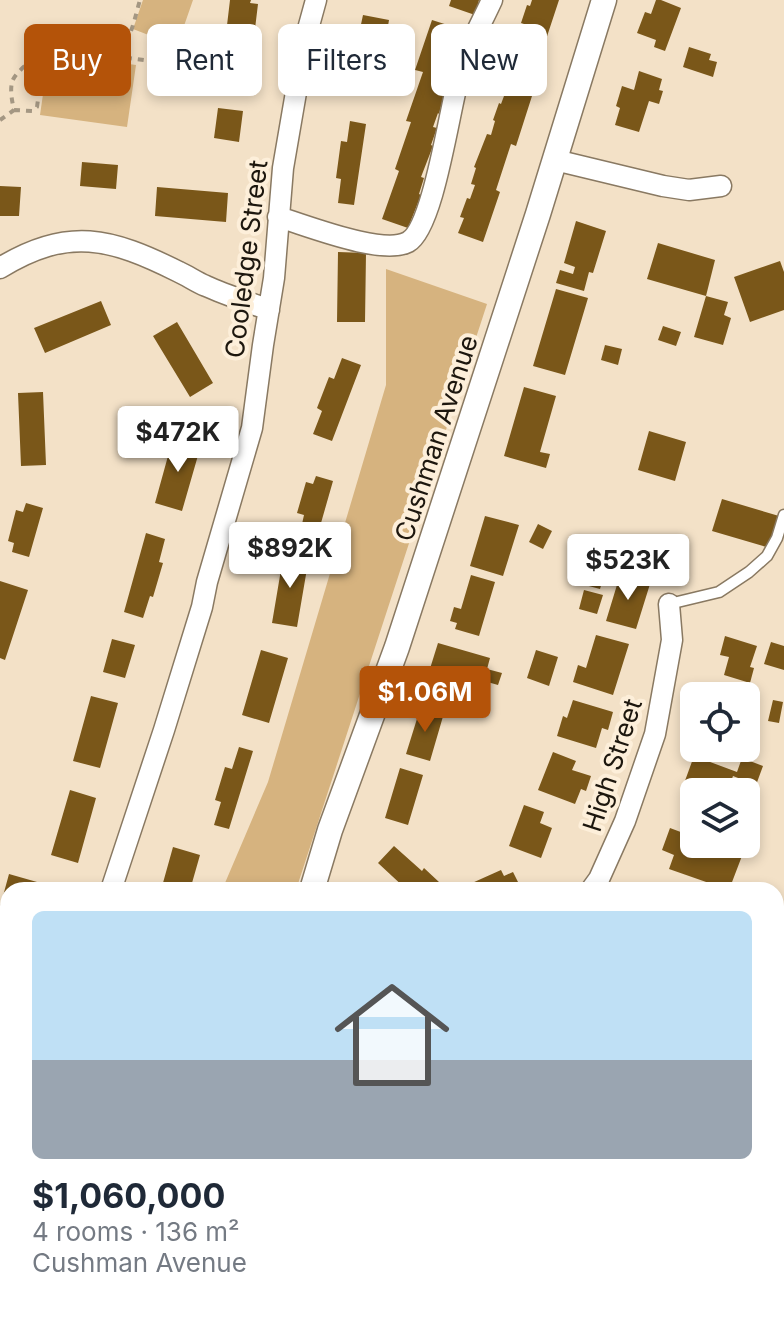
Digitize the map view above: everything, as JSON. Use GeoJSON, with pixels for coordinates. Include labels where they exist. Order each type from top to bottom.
{"type":"FeatureCollection","features":[{"type":"Feature","properties":{"kind":"street","name":"Cooledge Street"},"geometry":{"type":"LineString","coordinates":[[114,882],[177,689],[252,428],[274,278],[283,168],[297,79],[316,0]]}},
{"type":"Feature","properties":{"kind":"street"},"geometry":{"type":"LineString","coordinates":[[278,217],[371,245],[400,244],[412,239],[422,224],[440,167],[460,72],[492,0]]}},
{"type":"Feature","properties":{"kind":"street","name":"Cushman Avenue"},"geometry":{"type":"LineString","coordinates":[[314,882],[330,830],[402,632],[604,0]]}},
{"type":"Feature","properties":{"kind":"street"},"geometry":{"type":"LineString","coordinates":[[555,160],[676,188],[689,190],[721,186]]}},
{"type":"Feature","properties":{"kind":"street"},"geometry":{"type":"LineString","coordinates":[[0,268],[37,248],[84,241],[106,243],[150,258],[205,286],[269,310]]}},
{"type":"Feature","properties":{"kind":"street","name":"High Street"},"geometry":{"type":"LineString","coordinates":[[597,882],[625,821],[655,734],[672,640],[669,604]]}},
{"type":"Feature","properties":{"kind":"lane"},"geometry":{"type":"LineString","coordinates":[[669,604],[719,592],[749,572],[767,556],[784,515]]}},
{"type":"Feature","properties":{"kind":"path"},"geometry":{"type":"LineString","coordinates":[[131,28],[140,0]]}},
{"type":"Feature","properties":{"kind":"path"},"geometry":{"type":"LineString","coordinates":[[14,110],[13,78],[24,67]]}},
{"type":"Feature","properties":{"kind":"path"},"geometry":{"type":"LineString","coordinates":[[0,120],[14,110],[32,111],[37,107],[38,96]]}},
{"type":"Feature","properties":{"kind":"shaded area"},"geometry":{"type":"Polygon","coordinates":[[[143,0],[193,0],[185,24],[147,24],[147,34],[133,29],[143,0]]]}},
{"type":"Feature","properties":{"kind":"shaded area"},"geometry":{"type":"Polygon","coordinates":[[[131,64],[136,65],[127,127],[40,115],[43,96],[131,96],[131,64]]]}},
{"type":"Feature","properties":{"kind":"shaded area"},"geometry":{"type":"Polygon","coordinates":[[[386,269],[487,304],[299,882],[225,882],[268,782],[386,385],[386,269]]]}},
{"type":"Feature","properties":{"kind":"building"},"geometry":{"type":"Polygon","coordinates":[[[230,0],[251,0],[250,3],[258,4],[256,24],[227,24],[230,0]]]}},
{"type":"Feature","properties":{"kind":"building"},"geometry":{"type":"Polygon","coordinates":[[[451,0],[479,0],[475,15],[449,6],[451,0]]]}},
{"type":"Feature","properties":{"kind":"building"},"geometry":{"type":"Polygon","coordinates":[[[532,0],[559,0],[547,36],[547,24],[521,23],[527,5],[530,6],[532,0]]]}},
{"type":"Feature","properties":{"kind":"building"},"geometry":{"type":"Polygon","coordinates":[[[656,0],[681,8],[665,51],[654,47],[656,40],[637,33],[645,12],[651,14],[656,0]]]}},
{"type":"Feature","properties":{"kind":"building"},"geometry":{"type":"Polygon","coordinates":[[[363,15],[389,20],[388,24],[361,24],[363,15]]]}},
{"type":"Feature","properties":{"kind":"building"},"geometry":{"type":"Polygon","coordinates":[[[432,20],[444,24],[431,24],[431,96],[444,96],[433,127],[437,128],[433,146],[421,177],[424,178],[421,195],[408,228],[382,219],[399,171],[395,169],[411,122],[406,121],[423,72],[415,70],[432,20]]]}},
{"type":"Feature","properties":{"kind":"building"},"geometry":{"type":"Polygon","coordinates":[[[689,47],[711,54],[709,60],[717,62],[713,77],[683,67],[689,47]]]}},
{"type":"Feature","properties":{"kind":"building"},"geometry":{"type":"Polygon","coordinates":[[[639,71],[662,79],[659,90],[663,91],[659,104],[649,101],[639,132],[615,125],[622,86],[634,90],[639,71]]]}},
{"type":"Feature","properties":{"kind":"building"},"geometry":{"type":"Polygon","coordinates":[[[504,96],[532,96],[516,146],[511,144],[496,190],[500,192],[483,242],[458,233],[464,218],[460,217],[475,185],[471,184],[474,167],[487,134],[491,135],[493,120],[504,96]]]}},
{"type":"Feature","properties":{"kind":"building"},"geometry":{"type":"Polygon","coordinates":[[[218,108],[243,111],[239,142],[214,138],[218,108]]]}},
{"type":"Feature","properties":{"kind":"building"},"geometry":{"type":"Polygon","coordinates":[[[350,121],[366,124],[354,205],[338,203],[341,179],[336,178],[341,141],[347,142],[350,121]]]}},
{"type":"Feature","properties":{"kind":"building"},"geometry":{"type":"Polygon","coordinates":[[[82,162],[118,165],[116,189],[80,186],[82,162]]]}},
{"type":"Feature","properties":{"kind":"building"},"geometry":{"type":"Polygon","coordinates":[[[0,186],[21,187],[19,216],[0,216],[0,186]]]}},
{"type":"Feature","properties":{"kind":"building"},"geometry":{"type":"Polygon","coordinates":[[[157,187],[228,193],[226,222],[155,216],[157,187]]]}},
{"type":"Feature","properties":{"kind":"building"},"geometry":{"type":"Polygon","coordinates":[[[576,221],[606,231],[584,291],[556,283],[560,270],[573,274],[575,267],[564,263],[576,221]]]}},
{"type":"Feature","properties":{"kind":"building"},"geometry":{"type":"Polygon","coordinates":[[[658,243],[715,260],[706,296],[647,279],[658,243]]]}},
{"type":"Feature","properties":{"kind":"building"},"geometry":{"type":"Polygon","coordinates":[[[338,252],[366,253],[365,322],[337,322],[338,252]]]}},
{"type":"Feature","properties":{"kind":"building"},"geometry":{"type":"Polygon","coordinates":[[[780,261],[784,272],[784,310],[750,322],[734,277],[780,261]]]}},
{"type":"Feature","properties":{"kind":"building"},"geometry":{"type":"Polygon","coordinates":[[[556,289],[588,298],[565,375],[533,366],[556,289]]]}},
{"type":"Feature","properties":{"kind":"building"},"geometry":{"type":"Polygon","coordinates":[[[706,296],[728,302],[724,315],[731,318],[723,345],[694,337],[706,296]]]}},
{"type":"Feature","properties":{"kind":"building"},"geometry":{"type":"Polygon","coordinates":[[[101,301],[111,325],[45,353],[34,328],[101,301]]]}},
{"type":"Feature","properties":{"kind":"building"},"geometry":{"type":"Polygon","coordinates":[[[177,322],[213,383],[190,397],[153,336],[177,322]]]}},
{"type":"Feature","properties":{"kind":"building"},"geometry":{"type":"Polygon","coordinates":[[[663,326],[681,332],[676,346],[658,340],[663,326]]]}},
{"type":"Feature","properties":{"kind":"building"},"geometry":{"type":"Polygon","coordinates":[[[605,345],[622,349],[618,365],[601,360],[605,345]]]}},
{"type":"Feature","properties":{"kind":"building"},"geometry":{"type":"Polygon","coordinates":[[[342,358],[361,365],[332,441],[313,434],[322,411],[317,408],[329,377],[334,379],[342,358]]]}},
{"type":"Feature","properties":{"kind":"building"},"geometry":{"type":"Polygon","coordinates":[[[524,387],[556,396],[540,452],[550,454],[546,468],[504,456],[524,387]]]}},
{"type":"Feature","properties":{"kind":"building"},"geometry":{"type":"Polygon","coordinates":[[[43,392],[46,465],[21,466],[18,393],[43,392]]]}},
{"type":"Feature","properties":{"kind":"building"},"geometry":{"type":"Polygon","coordinates":[[[649,431],[686,442],[675,481],[638,470],[649,431]]]}},
{"type":"Feature","properties":{"kind":"building"},"geometry":{"type":"Polygon","coordinates":[[[173,438],[201,445],[182,511],[155,503],[173,438]]]}},
{"type":"Feature","properties":{"kind":"building"},"geometry":{"type":"Polygon","coordinates":[[[316,476],[333,481],[319,530],[302,524],[304,515],[297,513],[306,482],[313,484],[316,476]]]}},
{"type":"Feature","properties":{"kind":"building"},"geometry":{"type":"Polygon","coordinates":[[[722,499],[779,516],[770,548],[712,531],[722,499]]]}},
{"type":"Feature","properties":{"kind":"building"},"geometry":{"type":"Polygon","coordinates":[[[26,503],[43,508],[29,557],[12,552],[14,543],[8,541],[16,510],[23,512],[26,503]]]}},
{"type":"Feature","properties":{"kind":"building"},"geometry":{"type":"Polygon","coordinates":[[[485,516],[519,525],[503,576],[470,566],[485,516]]]}},
{"type":"Feature","properties":{"kind":"building"},"geometry":{"type":"Polygon","coordinates":[[[538,524],[552,531],[543,549],[529,542],[538,524]]]}},
{"type":"Feature","properties":{"kind":"building"},"geometry":{"type":"Polygon","coordinates":[[[146,533],[165,539],[159,562],[163,563],[143,618],[124,612],[146,533]]]}},
{"type":"Feature","properties":{"kind":"building"},"geometry":{"type":"Polygon","coordinates":[[[596,548],[611,553],[600,589],[585,585],[596,548]]]}},
{"type":"Feature","properties":{"kind":"building"},"geometry":{"type":"Polygon","coordinates":[[[284,552],[309,557],[297,627],[272,623],[284,552]]]}},
{"type":"Feature","properties":{"kind":"building"},"geometry":{"type":"Polygon","coordinates":[[[471,575],[495,582],[479,636],[455,629],[457,623],[450,621],[454,607],[461,609],[471,575]]]}},
{"type":"Feature","properties":{"kind":"building"},"geometry":{"type":"Polygon","coordinates":[[[620,575],[650,584],[636,629],[606,621],[620,575]]]}},
{"type":"Feature","properties":{"kind":"building"},"geometry":{"type":"Polygon","coordinates":[[[0,581],[28,590],[5,660],[0,658],[0,581]]]}},
{"type":"Feature","properties":{"kind":"building"},"geometry":{"type":"Polygon","coordinates":[[[584,590],[603,595],[597,614],[579,609],[584,590]]]}},
{"type":"Feature","properties":{"kind":"building"},"geometry":{"type":"Polygon","coordinates":[[[596,635],[629,644],[613,695],[573,682],[578,665],[586,668],[596,635]]]}},
{"type":"Feature","properties":{"kind":"building"},"geometry":{"type":"Polygon","coordinates":[[[725,636],[757,646],[750,667],[754,668],[750,682],[724,675],[729,657],[720,655],[725,636]]]}},
{"type":"Feature","properties":{"kind":"building"},"geometry":{"type":"Polygon","coordinates":[[[112,639],[135,645],[125,678],[103,672],[112,639]]]}},
{"type":"Feature","properties":{"kind":"building"},"geometry":{"type":"Polygon","coordinates":[[[771,642],[784,646],[784,670],[764,664],[771,642]]]}},
{"type":"Feature","properties":{"kind":"building"},"geometry":{"type":"Polygon","coordinates":[[[438,643],[490,658],[487,669],[502,673],[498,685],[484,681],[480,691],[454,683],[450,699],[423,691],[438,643]]]}},
{"type":"Feature","properties":{"kind":"building"},"geometry":{"type":"Polygon","coordinates":[[[261,650],[288,658],[269,723],[242,715],[261,650]]]}},
{"type":"Feature","properties":{"kind":"building"},"geometry":{"type":"Polygon","coordinates":[[[536,650],[558,657],[549,686],[527,678],[536,650]]]}},
{"type":"Feature","properties":{"kind":"building"},"geometry":{"type":"Polygon","coordinates":[[[91,696],[118,703],[100,768],[73,761],[91,696]]]}},
{"type":"Feature","properties":{"kind":"building"},"geometry":{"type":"Polygon","coordinates":[[[573,700],[613,712],[608,730],[602,728],[596,748],[557,736],[563,716],[567,718],[573,700]]]}},
{"type":"Feature","properties":{"kind":"building"},"geometry":{"type":"Polygon","coordinates":[[[773,700],[783,702],[779,723],[768,721],[773,700]]]}},
{"type":"Feature","properties":{"kind":"building"},"geometry":{"type":"Polygon","coordinates":[[[421,706],[444,713],[430,761],[406,754],[421,706]]]}},
{"type":"Feature","properties":{"kind":"building"},"geometry":{"type":"Polygon","coordinates":[[[239,747],[253,751],[229,829],[214,825],[221,802],[215,800],[225,767],[232,769],[239,747]]]}},
{"type":"Feature","properties":{"kind":"building"},"geometry":{"type":"Polygon","coordinates":[[[553,752],[576,761],[572,770],[591,776],[586,791],[581,789],[575,804],[538,790],[553,752]]]}},
{"type":"Feature","properties":{"kind":"building"},"geometry":{"type":"Polygon","coordinates":[[[692,762],[710,762],[737,772],[741,762],[763,766],[759,778],[686,778],[692,762]]]}},
{"type":"Feature","properties":{"kind":"building"},"geometry":{"type":"Polygon","coordinates":[[[400,768],[423,775],[408,825],[385,818],[400,768]]]}},
{"type":"Feature","properties":{"kind":"building"},"geometry":{"type":"Polygon","coordinates":[[[70,790],[96,798],[78,863],[51,855],[70,790]]]}},
{"type":"Feature","properties":{"kind":"building"},"geometry":{"type":"Polygon","coordinates":[[[524,805],[544,812],[540,823],[552,828],[541,858],[509,846],[524,805]]]}},
{"type":"Feature","properties":{"kind":"building"},"geometry":{"type":"Polygon","coordinates":[[[670,828],[680,832],[680,858],[741,858],[732,882],[706,882],[669,869],[674,855],[662,850],[670,828]]]}},
{"type":"Feature","properties":{"kind":"building"},"geometry":{"type":"Polygon","coordinates":[[[394,846],[439,882],[398,882],[378,863],[394,846]]]}},
{"type":"Feature","properties":{"kind":"building"},"geometry":{"type":"Polygon","coordinates":[[[173,847],[200,855],[192,882],[163,882],[173,847]]]}},
{"type":"Feature","properties":{"kind":"building"},"geometry":{"type":"Polygon","coordinates":[[[501,870],[504,876],[513,872],[518,882],[474,882],[501,870]]]}},
{"type":"Feature","properties":{"kind":"building"},"geometry":{"type":"Polygon","coordinates":[[[9,874],[37,882],[7,882],[9,874]]]}}]}
